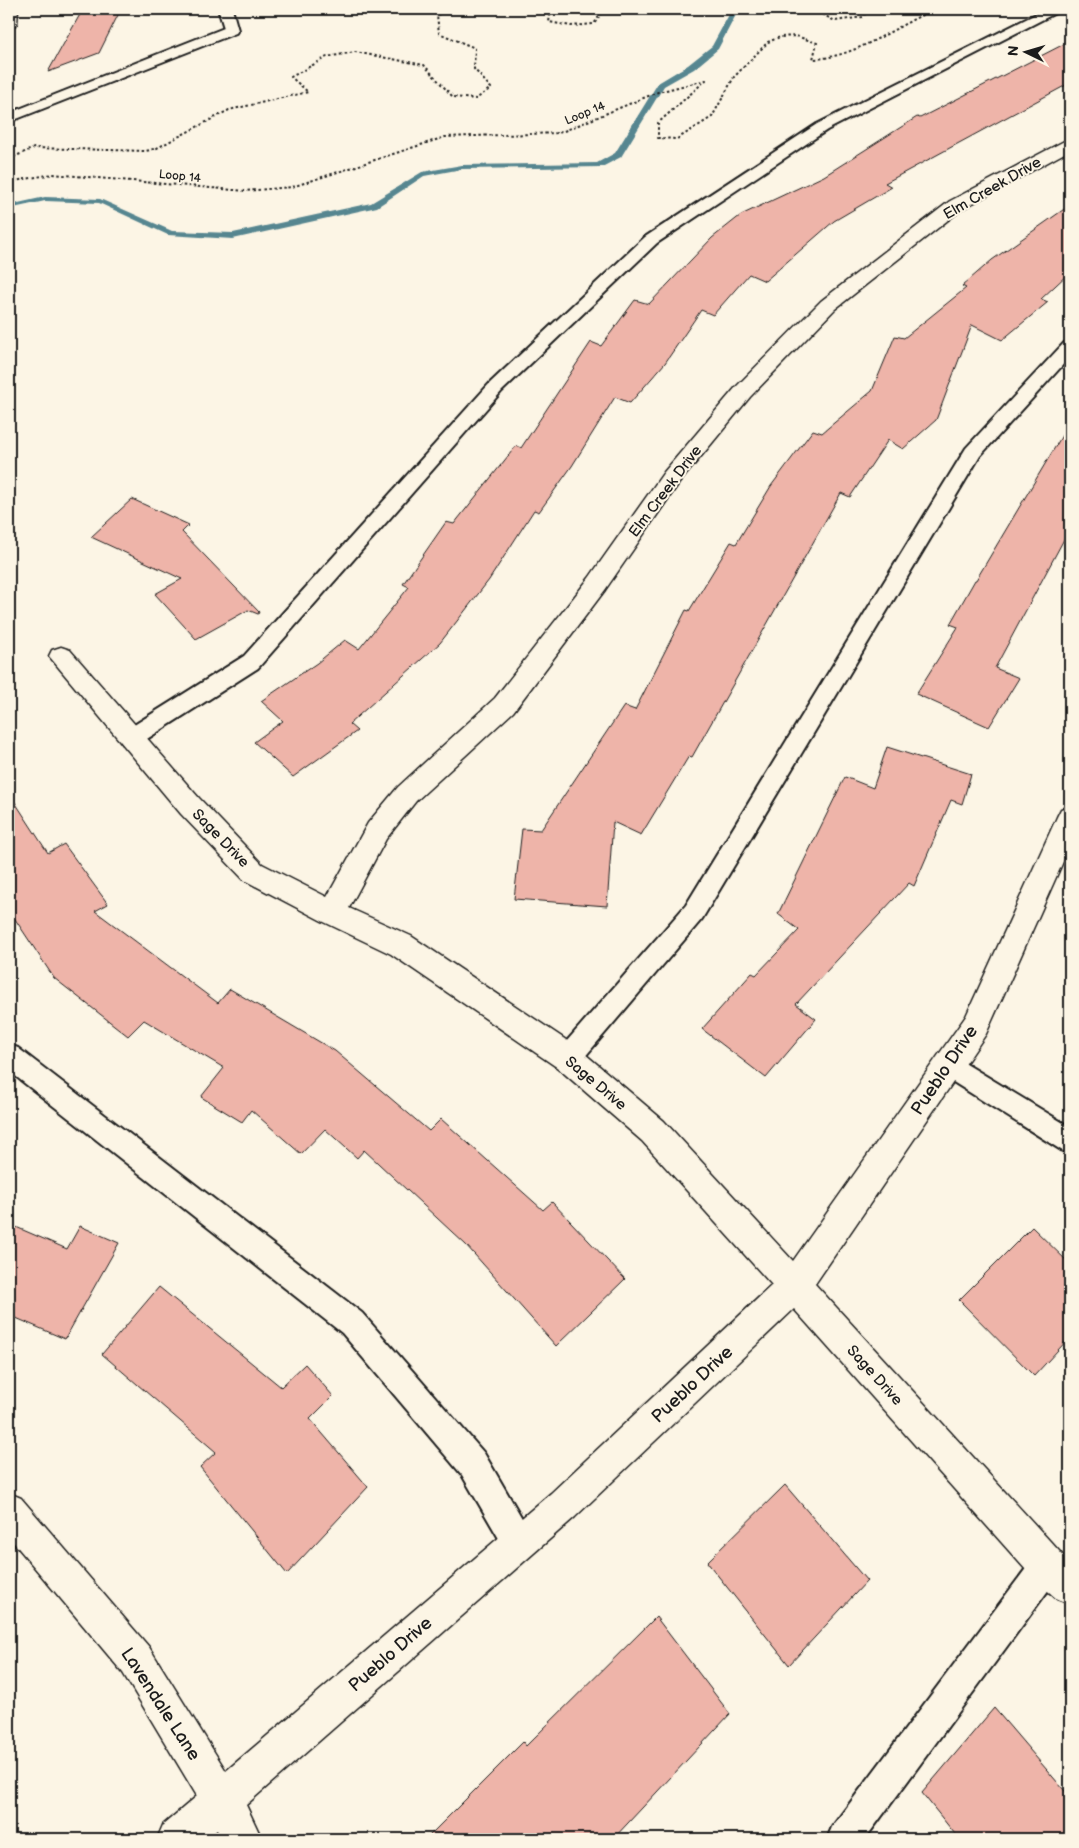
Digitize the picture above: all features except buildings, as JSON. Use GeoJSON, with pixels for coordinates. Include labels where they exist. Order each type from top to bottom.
{"type":"FeatureCollection","features":[{"type":"Feature","properties":{"kind":"street"},"geometry":{"type":"LineString","coordinates":[[9,24],[10,9]]}},
{"type":"Feature","properties":{"kind":"street","name":"Elm Creek Drive"},"geometry":{"type":"LineString","coordinates":[[332,913],[377,831],[408,794],[504,704],[597,584],[672,477],[743,392],[828,305],[956,205],[1070,143]]}},
{"type":"Feature","properties":{"kind":"street","name":"Sage Drive"},"geometry":{"type":"LineString","coordinates":[[61,656],[190,806],[253,872],[332,913],[401,945],[568,1058],[653,1131],[1058,1576]]}},
{"type":"Feature","properties":{"kind":"street","name":"Pueblo Drive"},"geometry":{"type":"LineString","coordinates":[[176,1839],[563,1505],[795,1286],[976,1024],[1070,818]]}},
{"type":"Feature","properties":{"kind":"street","name":"Lavendale Lane"},"geometry":{"type":"LineString","coordinates":[[9,1510],[136,1660],[222,1800],[242,1839]]}},
{"type":"Feature","properties":{"kind":"lane"},"geometry":{"type":"LineString","coordinates":[[9,118],[231,30],[225,9]]}},
{"type":"Feature","properties":{"kind":"lane"},"geometry":{"type":"LineString","coordinates":[[131,738],[251,662],[496,387],[651,240],[822,128],[1056,9]]}},
{"type":"Feature","properties":{"kind":"lane"},"geometry":{"type":"LineString","coordinates":[[568,1058],[694,912],[973,452],[1070,346]]}},
{"type":"Feature","properties":{"kind":"lane"},"geometry":{"type":"LineString","coordinates":[[9,1056],[352,1323],[473,1464],[519,1543]]}},
{"type":"Feature","properties":{"kind":"lane"},"geometry":{"type":"LineString","coordinates":[[948,1065],[1070,1141]]}},
{"type":"Feature","properties":{"kind":"lane"},"geometry":{"type":"LineString","coordinates":[[844,1839],[1058,1576]]}},
{"type":"Feature","properties":{"kind":"path","name":"Loop 14"},"geometry":{"type":"LineString","coordinates":[[9,158],[34,148],[146,151],[160,148],[228,110],[295,97],[308,92],[291,77],[328,57],[355,52],[424,66],[453,97],[476,99],[491,88],[474,69],[475,48],[439,32],[437,15],[448,9]]}},
{"type":"Feature","properties":{"kind":"path"},"geometry":{"type":"LineString","coordinates":[[550,9],[549,22],[571,26],[594,24],[604,9]]}},
{"type":"Feature","properties":{"kind":"path"},"geometry":{"type":"LineString","coordinates":[[772,9],[775,13],[781,9]]}},
{"type":"Feature","properties":{"kind":"path"},"geometry":{"type":"LineString","coordinates":[[818,9],[816,11],[835,21],[864,18],[868,9]]}},
{"type":"Feature","properties":{"kind":"path","name":"Loop 14"},"geometry":{"type":"LineString","coordinates":[[9,182],[53,174],[245,191],[292,187],[445,137],[559,133],[658,92],[706,80],[658,123],[658,138],[677,139],[712,118],[734,77],[768,42],[780,37],[796,36],[808,39],[818,44],[813,59],[826,60],[847,52],[935,9]]}},
{"type":"Feature","properties":{"kind":"waterway"},"geometry":{"type":"LineString","coordinates":[[9,207],[45,199],[100,201],[171,233],[233,236],[374,205],[422,174],[462,167],[599,165],[618,155],[661,85],[691,67],[715,47],[735,9]]}}]}
